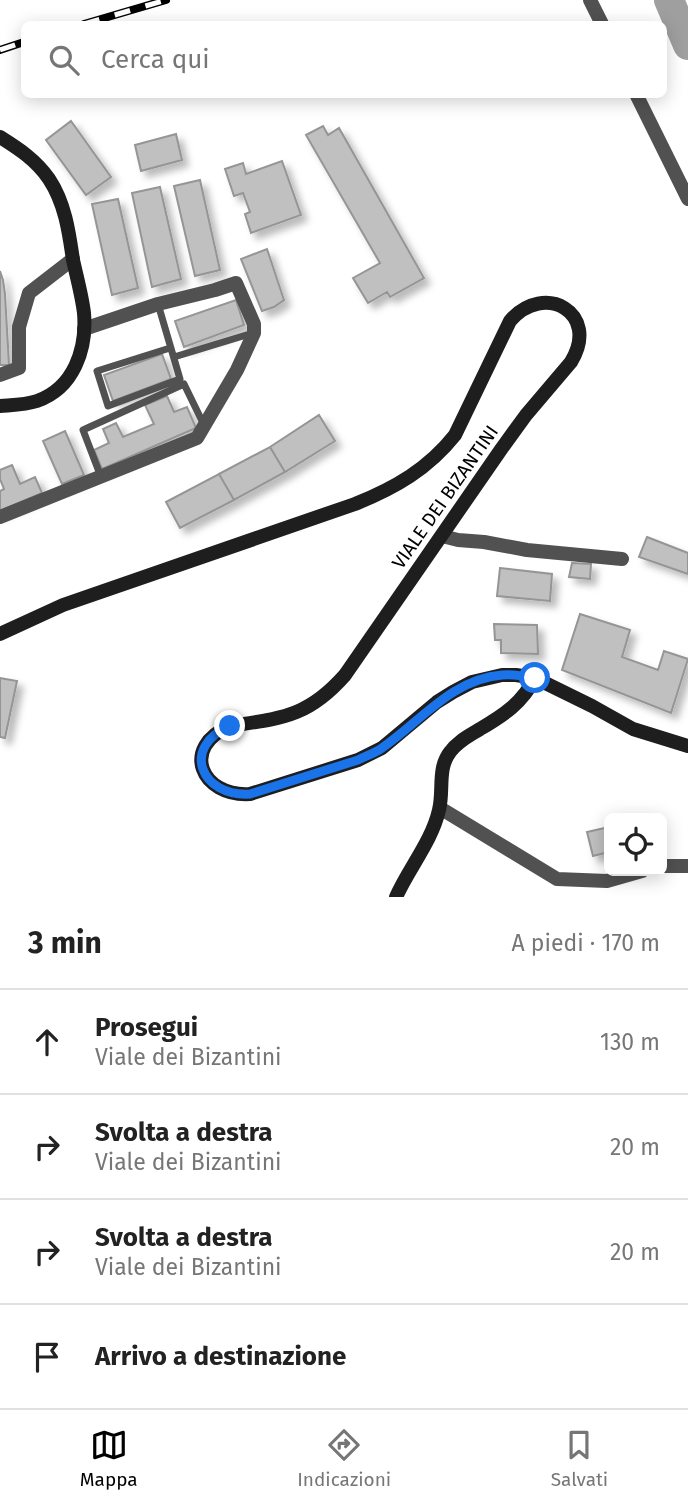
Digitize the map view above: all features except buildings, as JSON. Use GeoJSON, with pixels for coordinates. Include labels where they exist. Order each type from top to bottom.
{"type":"FeatureCollection","features":[{"type":"Feature","properties":{"kind":"street"},"geometry":{"type":"LineString","coordinates":[[590,0],[600,21]]}},
{"type":"Feature","properties":{"kind":"street"},"geometry":{"type":"LineString","coordinates":[[638,98],[688,199]]}},
{"type":"Feature","properties":{"kind":"street"},"geometry":{"type":"LineString","coordinates":[[0,137],[33,160],[51,181],[59,197],[69,230],[84,313],[84,344],[80,358],[64,383],[45,398],[35,402],[0,406]]}},
{"type":"Feature","properties":{"kind":"street"},"geometry":{"type":"LineString","coordinates":[[0,375],[19,368],[19,327],[29,293],[73,258]]}},
{"type":"Feature","properties":{"kind":"street"},"geometry":{"type":"LineString","coordinates":[[0,517],[197,438],[237,370],[254,333],[254,324],[236,283],[84,328]]}},
{"type":"Feature","properties":{"kind":"street","name":"VIALE DEI BIZANTINI"},"geometry":{"type":"LineString","coordinates":[[0,634],[63,605],[343,508],[399,485],[430,461],[455,435],[510,321],[527,307],[548,303],[565,309],[577,321],[580,331],[577,352],[526,415],[345,676],[333,689],[292,715],[221,730],[206,742],[202,751],[202,768],[211,783],[228,793],[250,794],[358,760],[382,748],[438,702],[472,682],[502,675],[535,678],[634,729],[688,746]]}},
{"type":"Feature","properties":{"kind":"street"},"geometry":{"type":"LineString","coordinates":[[442,536],[527,551],[622,559]]}},
{"type":"Feature","properties":{"kind":"street"},"geometry":{"type":"LineString","coordinates":[[396,897],[432,830],[440,808],[441,780],[449,753],[461,740],[515,706],[535,678]]}},
{"type":"Feature","properties":{"kind":"street"},"geometry":{"type":"LineString","coordinates":[[440,808],[557,878],[607,881],[624,876]]}},
{"type":"Feature","properties":{"kind":"street"},"geometry":{"type":"LineString","coordinates":[[667,866],[688,866]]}},
{"type":"Feature","properties":{"kind":"lane"},"geometry":{"type":"LineString","coordinates":[[158,304],[180,379],[108,406],[97,371],[170,348]]}},
{"type":"Feature","properties":{"kind":"lane"},"geometry":{"type":"LineString","coordinates":[[174,357],[254,333]]}},
{"type":"Feature","properties":{"kind":"lane"},"geometry":{"type":"LineString","coordinates":[[101,477],[83,430],[184,384],[205,425]]}},
{"type":"Feature","properties":{"kind":"waterway"},"geometry":{"type":"LineString","coordinates":[[669,0],[688,45]]}},
{"type":"Feature","properties":{"kind":"railway"},"geometry":{"type":"LineString","coordinates":[[94,21],[166,0]]}},
{"type":"Feature","properties":{"kind":"railway"},"geometry":{"type":"LineString","coordinates":[[0,50],[21,43]]}},
{"type":"Feature","properties":{"kind":"route"},"geometry":{"type":"LineString","coordinates":[[230,726],[206,742],[202,751],[202,768],[205,776],[219,789],[237,795],[250,794],[358,760],[382,748],[438,702],[472,682],[502,675],[535,678]]}}]}
